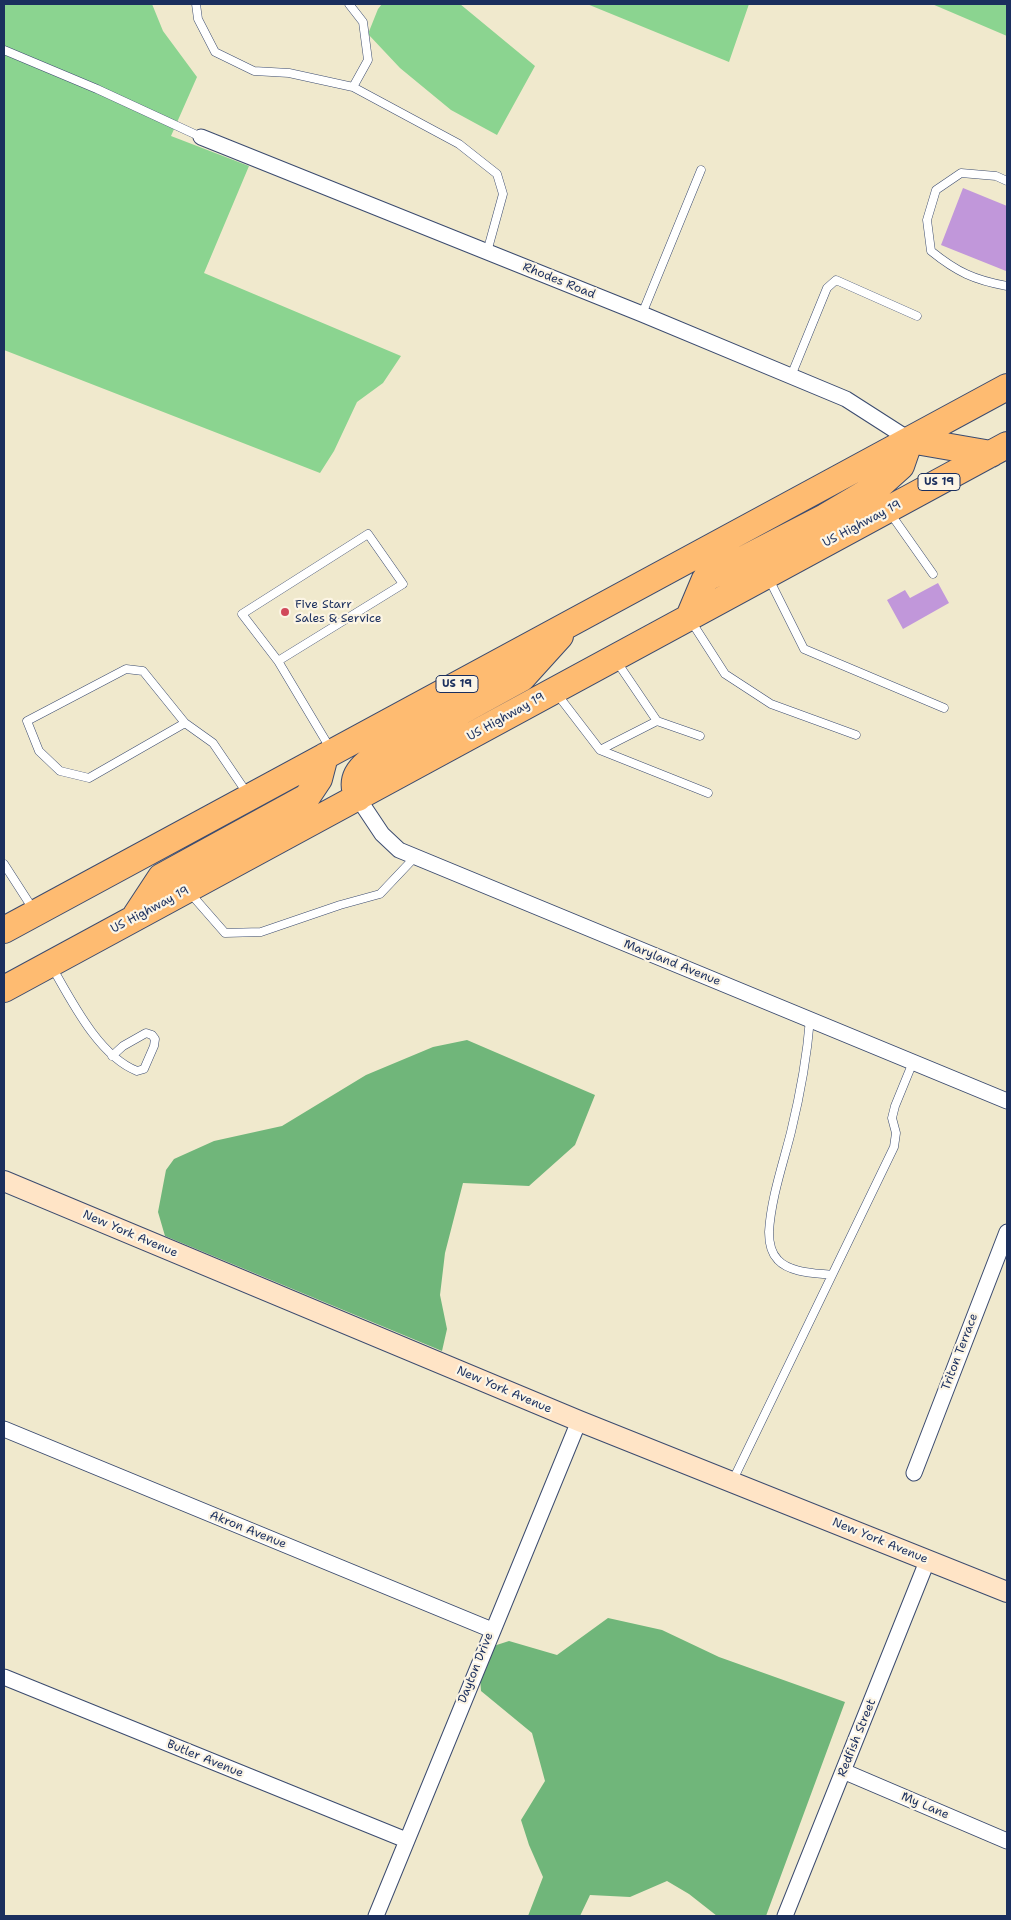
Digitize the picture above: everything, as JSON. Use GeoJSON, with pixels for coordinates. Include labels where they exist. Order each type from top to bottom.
{"type":"FeatureCollection","features":[{"type":"Feature","properties":{"kind":"highway","name":"US 19"},"geometry":{"type":"LineString","coordinates":[[4,930],[1007,387]]}},
{"type":"Feature","properties":{"kind":"highway"},"geometry":{"type":"LineString","coordinates":[[689,617],[705,579],[825,517],[881,484],[900,466],[910,440],[999,449]]}},
{"type":"Feature","properties":{"kind":"highway","name":"US Highway 19"},"geometry":{"type":"LineString","coordinates":[[4,989],[999,449]]}},
{"type":"Feature","properties":{"kind":"highway"},"geometry":{"type":"LineString","coordinates":[[358,798],[353,788],[360,769],[367,763],[522,678],[574,621]]}},
{"type":"Feature","properties":{"kind":"highway"},"geometry":{"type":"LineString","coordinates":[[134,918],[161,877],[307,796],[319,779],[328,754]]}},
{"type":"Feature","properties":{"kind":"street","name":"Rhodes Road"},"geometry":{"type":"LineString","coordinates":[[202,137],[642,314],[846,399],[910,440]]}},
{"type":"Feature","properties":{"kind":"street","name":"Maryland Avenue"},"geometry":{"type":"LineString","coordinates":[[358,798],[382,834],[399,850],[1007,1101]]}},
{"type":"Feature","properties":{"kind":"street","name":"New York Avenue"},"geometry":{"type":"LineString","coordinates":[[4,1182],[579,1421],[1007,1592]]}},
{"type":"Feature","properties":{"kind":"street","name":"Triton Terrace"},"geometry":{"type":"LineString","coordinates":[[914,1473],[1007,1232]]}},
{"type":"Feature","properties":{"kind":"street","name":"Dayton Drive"},"geometry":{"type":"LineString","coordinates":[[376,1916],[579,1421]]}},
{"type":"Feature","properties":{"kind":"street","name":"Akron Avenue"},"geometry":{"type":"LineString","coordinates":[[4,1429],[492,1630]]}},
{"type":"Feature","properties":{"kind":"street","name":"Redfish Street"},"geometry":{"type":"LineString","coordinates":[[785,1916],[928,1560]]}},
{"type":"Feature","properties":{"kind":"street","name":"Butler Avenue"},"geometry":{"type":"LineString","coordinates":[[4,1677],[406,1840]]}},
{"type":"Feature","properties":{"kind":"street","name":"My Lane"},"geometry":{"type":"LineString","coordinates":[[843,1771],[1007,1841]]}},
{"type":"Feature","properties":{"kind":"lane"},"geometry":{"type":"LineString","coordinates":[[196,4],[198,19],[216,52],[254,71],[289,73],[354,87],[459,144],[497,174],[503,194],[487,252]]}},
{"type":"Feature","properties":{"kind":"lane"},"geometry":{"type":"LineString","coordinates":[[349,4],[363,22],[368,60],[354,87]]}},
{"type":"Feature","properties":{"kind":"lane"},"geometry":{"type":"LineString","coordinates":[[4,50],[97,89],[202,137]]}},
{"type":"Feature","properties":{"kind":"lane"},"geometry":{"type":"LineString","coordinates":[[642,314],[700,170]]}},
{"type":"Feature","properties":{"kind":"lane"},"geometry":{"type":"LineString","coordinates":[[1007,181],[996,176],[961,173],[936,190],[927,220],[931,251],[951,268],[983,282],[1007,286]]}},
{"type":"Feature","properties":{"kind":"lane"},"geometry":{"type":"LineString","coordinates":[[791,376],[827,288],[836,280],[918,316]]}},
{"type":"Feature","properties":{"kind":"lane"},"geometry":{"type":"LineString","coordinates":[[887,510],[933,574]]}},
{"type":"Feature","properties":{"kind":"lane"},"geometry":{"type":"LineString","coordinates":[[278,661],[403,584],[368,534],[242,614],[278,661],[328,754]]}},
{"type":"Feature","properties":{"kind":"lane"},"geometry":{"type":"LineString","coordinates":[[767,575],[804,649],[944,708]]}},
{"type":"Feature","properties":{"kind":"lane"},"geometry":{"type":"LineString","coordinates":[[689,617],[725,674],[771,704],[856,735]]}},
{"type":"Feature","properties":{"kind":"lane"},"geometry":{"type":"LineString","coordinates":[[615,658],[657,721],[700,736]]}},
{"type":"Feature","properties":{"kind":"lane"},"geometry":{"type":"LineString","coordinates":[[185,723],[89,778],[60,771],[39,751],[27,721],[126,669],[143,671],[185,723],[213,743],[250,796]]}},
{"type":"Feature","properties":{"kind":"lane"},"geometry":{"type":"LineString","coordinates":[[554,691],[600,750],[708,793]]}},
{"type":"Feature","properties":{"kind":"lane"},"geometry":{"type":"LineString","coordinates":[[600,750],[657,721]]}},
{"type":"Feature","properties":{"kind":"lane"},"geometry":{"type":"LineString","coordinates":[[187,890],[225,933],[261,932],[340,905],[380,894],[415,857]]}},
{"type":"Feature","properties":{"kind":"lane"},"geometry":{"type":"LineString","coordinates":[[4,864],[36,913]]}},
{"type":"Feature","properties":{"kind":"lane"},"geometry":{"type":"LineString","coordinates":[[50,964],[78,1012],[112,1056],[126,1067],[137,1071],[144,1069],[155,1039],[152,1035],[146,1033],[122,1046],[112,1056]]}},
{"type":"Feature","properties":{"kind":"lane"},"geometry":{"type":"LineString","coordinates":[[810,1019],[808,1041],[792,1129],[775,1194],[769,1233],[772,1251],[779,1262],[791,1268],[832,1276]]}},
{"type":"Feature","properties":{"kind":"lane"},"geometry":{"type":"LineString","coordinates":[[732,1482],[894,1147],[896,1133],[892,1118],[895,1106],[914,1062]]}},
{"type":"Feature","properties":{"kind":"green space"},"geometry":{"type":"Polygon","coordinates":[[[4,4],[152,4],[163,31],[197,77],[171,136],[249,166],[204,273],[401,356],[383,383],[357,402],[334,451],[320,473],[4,350],[4,4]]]}},
{"type":"Feature","properties":{"kind":"green space"},"geometry":{"type":"Polygon","coordinates":[[[382,4],[460,4],[535,66],[497,135],[451,110],[400,68],[368,34],[378,9],[382,4]]]}},
{"type":"Feature","properties":{"kind":"green space"},"geometry":{"type":"Polygon","coordinates":[[[587,4],[749,4],[729,62],[587,4]]]}},
{"type":"Feature","properties":{"kind":"green space"},"geometry":{"type":"Polygon","coordinates":[[[932,4],[1007,4],[1007,36],[932,4]]]}},
{"type":"Feature","properties":{"kind":"green space"},"geometry":{"type":"Polygon","coordinates":[[[467,1040],[595,1095],[575,1145],[529,1186],[463,1183],[445,1253],[440,1295],[447,1329],[442,1351],[165,1236],[158,1212],[166,1170],[174,1159],[214,1141],[282,1126],[366,1075],[433,1047],[467,1040]]]}},
{"type":"Feature","properties":{"kind":"green space"},"geometry":{"type":"Polygon","coordinates":[[[608,1618],[662,1630],[719,1657],[845,1702],[766,1916],[717,1916],[689,1894],[667,1881],[630,1897],[590,1895],[580,1916],[528,1916],[543,1877],[529,1845],[521,1820],[545,1781],[532,1733],[481,1691],[478,1651],[509,1641],[557,1655],[608,1618]]]}},
{"type":"Feature","properties":{"kind":"building"},"geometry":{"type":"Polygon","coordinates":[[[963,188],[1007,206],[1006,271],[941,245],[963,188]]]}},
{"type":"Feature","properties":{"kind":"building"},"geometry":{"type":"Polygon","coordinates":[[[938,583],[949,603],[903,629],[887,600],[905,590],[910,598],[938,583]]]}},
{"type":"Feature","properties":{"kind":"place","name":"Five Starr Sales & Service"},"geometry":{"type":"Point","coordinates":[285,612]}}]}
